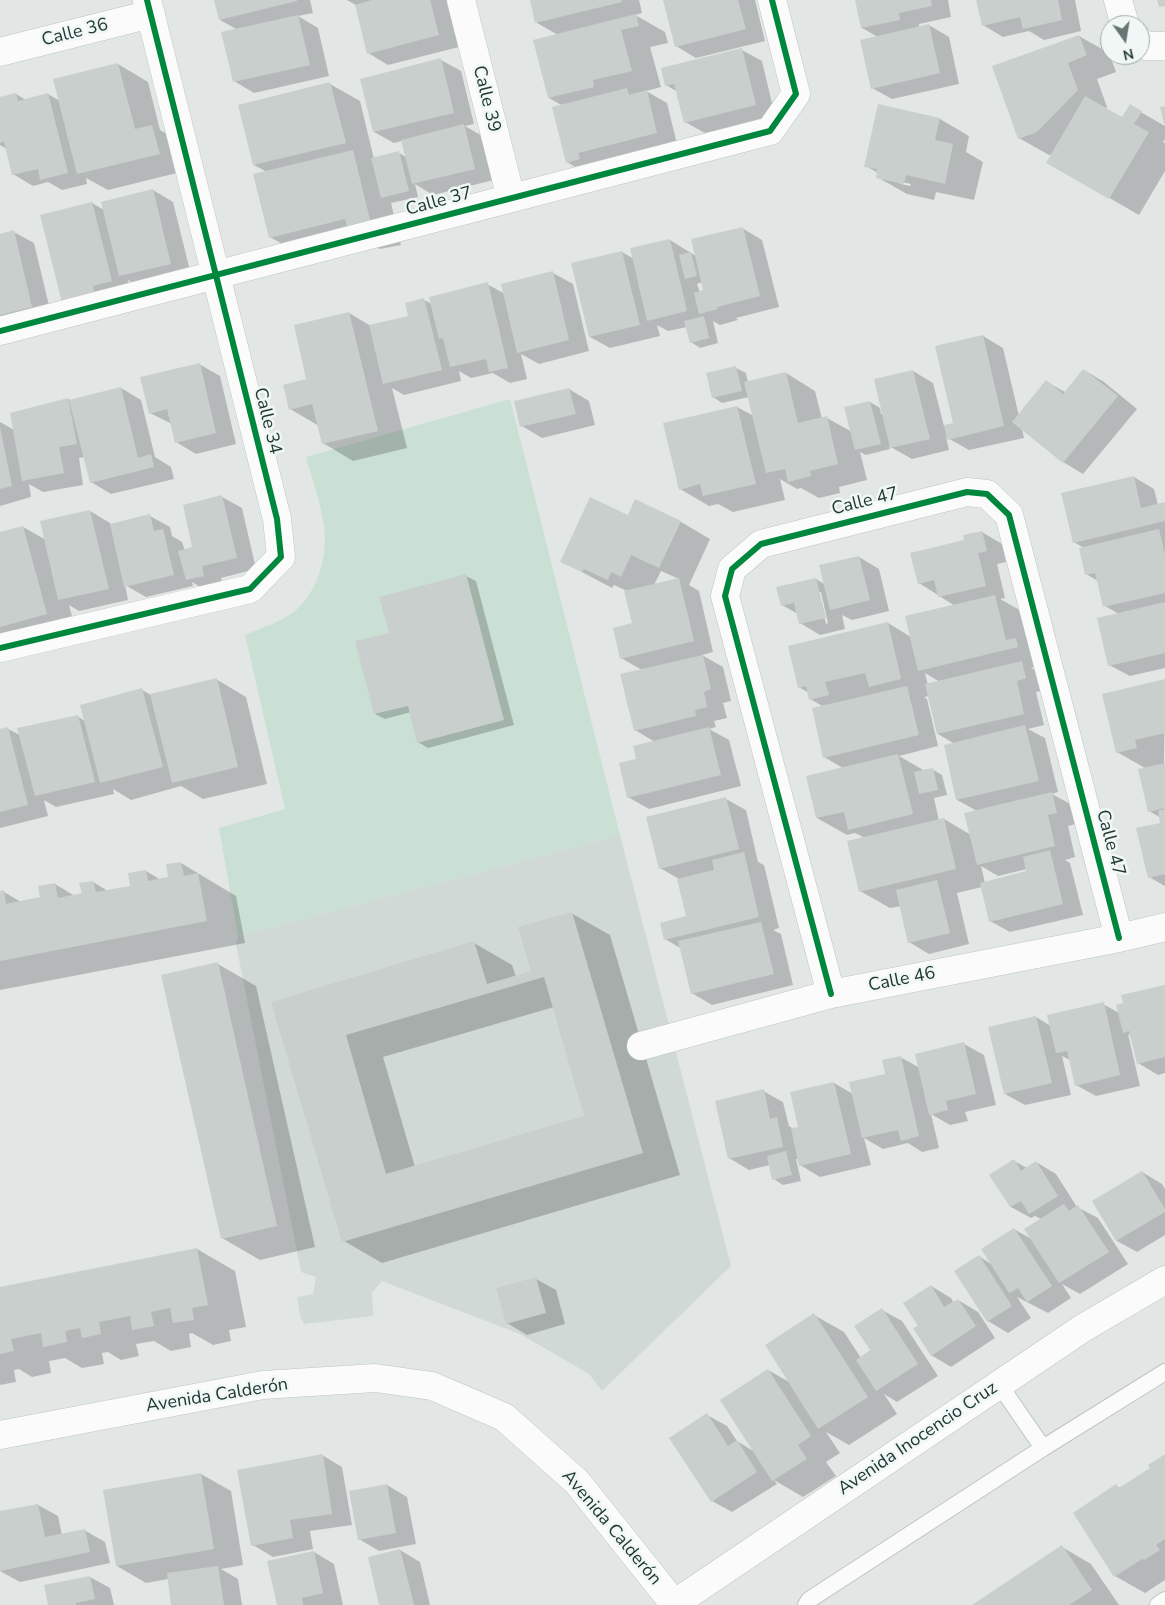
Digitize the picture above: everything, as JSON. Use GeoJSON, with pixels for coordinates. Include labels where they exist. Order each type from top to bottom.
{"type":"FeatureCollection","features":[{"type":"Feature","properties":{"kind":"street","name":"Calle 39"},"geometry":{"type":"LineString","coordinates":[[461,0],[511,198]]}},
{"type":"Feature","properties":{"kind":"street"},"geometry":{"type":"LineString","coordinates":[[1118,0],[1122,15]]}},
{"type":"Feature","properties":{"kind":"street","name":"Calle 36"},"geometry":{"type":"LineString","coordinates":[[0,52],[149,7]]}},
{"type":"Feature","properties":{"kind":"street","name":"Calle 34"},"geometry":{"type":"LineString","coordinates":[[0,648],[250,589],[281,557],[277,519],[149,7]]}},
{"type":"Feature","properties":{"kind":"street","name":"Calle 37"},"geometry":{"type":"LineString","coordinates":[[0,331],[770,131],[796,94],[775,11]]}},
{"type":"Feature","properties":{"kind":"street"},"geometry":{"type":"LineString","coordinates":[[1150,46],[1165,46]]}},
{"type":"Feature","properties":{"kind":"street","name":"Calle 47"},"geometry":{"type":"LineString","coordinates":[[831,994],[724,596],[732,569],[761,544],[966,492],[987,494],[1009,515],[1119,938]]}},
{"type":"Feature","properties":{"kind":"street","name":"Calle 46"},"geometry":{"type":"LineString","coordinates":[[642,1046],[831,994],[1119,938],[1165,927]]}},
{"type":"Feature","properties":{"kind":"street","name":"Avenida Inocencio Cruz"},"geometry":{"type":"LineString","coordinates":[[674,1604],[1083,1328],[1165,1280]]}},
{"type":"Feature","properties":{"kind":"street","name":"Avenida Calderón"},"geometry":{"type":"LineString","coordinates":[[0,1435],[263,1385],[375,1378],[432,1386],[504,1417],[577,1482],[674,1604]]}},
{"type":"Feature","properties":{"kind":"lane"},"geometry":{"type":"LineString","coordinates":[[806,1605],[818,1595],[1043,1448],[1165,1372]]}},
{"type":"Feature","properties":{"kind":"lane"},"geometry":{"type":"LineString","coordinates":[[999,1384],[1043,1448]]}},
{"type":"Feature","properties":{"kind":"lane"},"geometry":{"type":"LineString","coordinates":[[1158,1605],[1165,1600]]}},
{"type":"Feature","properties":{"kind":"shaded area"},"geometry":{"type":"Polygon","coordinates":[[[620,835],[731,1266],[602,1391],[589,1374],[520,1334],[382,1281],[372,1293],[373,1316],[304,1324],[300,1316],[297,1297],[313,1294],[316,1277],[301,1272],[236,944],[238,936],[620,835]]]}},
{"type":"Feature","properties":{"kind":"green space"},"geometry":{"type":"Polygon","coordinates":[[[510,399],[620,835],[238,936],[219,828],[285,809],[245,635],[279,621],[292,613],[305,600],[317,580],[325,544],[325,532],[306,457],[510,399]]]}},
{"type":"Feature","properties":{"kind":"building"},"geometry":{"type":"Polygon","coordinates":[[[214,0],[297,0],[297,1],[219,20],[214,0]]]}},
{"type":"Feature","properties":{"kind":"building"},"geometry":{"type":"Polygon","coordinates":[[[372,0],[430,0],[439,35],[367,54],[355,5],[372,0]]]}},
{"type":"Feature","properties":{"kind":"building"},"geometry":{"type":"Polygon","coordinates":[[[530,0],[622,0],[622,2],[535,23],[530,0]]]}},
{"type":"Feature","properties":{"kind":"building"},"geometry":{"type":"Polygon","coordinates":[[[663,0],[738,0],[746,29],[675,47],[663,0]]]}},
{"type":"Feature","properties":{"kind":"building"},"geometry":{"type":"Polygon","coordinates":[[[855,0],[931,0],[932,6],[899,13],[900,20],[861,28],[855,0]]]}},
{"type":"Feature","properties":{"kind":"building"},"geometry":{"type":"Polygon","coordinates":[[[976,0],[1058,0],[1062,20],[1023,29],[1020,17],[982,26],[976,0]]]}},
{"type":"Feature","properties":{"kind":"building"},"geometry":{"type":"Polygon","coordinates":[[[1157,0],[1165,0],[1165,6],[1159,7],[1157,0]]]}},
{"type":"Feature","properties":{"kind":"building"},"geometry":{"type":"Polygon","coordinates":[[[636,14],[639,26],[621,30],[632,71],[593,80],[594,87],[548,98],[533,40],[636,14]]]}},
{"type":"Feature","properties":{"kind":"building"},"geometry":{"type":"Polygon","coordinates":[[[298,15],[310,65],[233,82],[221,32],[298,15]]]}},
{"type":"Feature","properties":{"kind":"building"},"geometry":{"type":"Polygon","coordinates":[[[929,24],[940,73],[871,89],[860,40],[929,24]]]}},
{"type":"Feature","properties":{"kind":"building"},"geometry":{"type":"Polygon","coordinates":[[[1079,35],[1087,55],[1068,63],[1078,90],[1037,132],[1018,139],[992,66],[1079,35]]]}},
{"type":"Feature","properties":{"kind":"building"},"geometry":{"type":"Polygon","coordinates":[[[742,48],[756,105],[684,123],[674,84],[665,86],[661,68],[742,48]]]}},
{"type":"Feature","properties":{"kind":"building"},"geometry":{"type":"Polygon","coordinates":[[[441,58],[454,113],[373,132],[360,79],[441,58]]]}},
{"type":"Feature","properties":{"kind":"building"},"geometry":{"type":"Polygon","coordinates":[[[118,63],[135,129],[152,125],[160,154],[77,174],[53,79],[118,63]]]}},
{"type":"Feature","properties":{"kind":"building"},"geometry":{"type":"Polygon","coordinates":[[[330,82],[346,143],[253,165],[238,105],[330,82]]]}},
{"type":"Feature","properties":{"kind":"building"},"geometry":{"type":"Polygon","coordinates":[[[627,88],[629,95],[647,90],[657,133],[578,153],[580,159],[566,163],[552,107],[627,88]]]}},
{"type":"Feature","properties":{"kind":"building"},"geometry":{"type":"Polygon","coordinates":[[[16,93],[18,101],[48,93],[68,173],[40,180],[38,169],[12,175],[4,142],[0,143],[0,97],[16,93]]]}},
{"type":"Feature","properties":{"kind":"building"},"geometry":{"type":"Polygon","coordinates":[[[1085,96],[1122,117],[1130,104],[1142,111],[1134,124],[1149,132],[1109,199],[1046,163],[1085,96]]]}},
{"type":"Feature","properties":{"kind":"building"},"geometry":{"type":"Polygon","coordinates":[[[878,104],[940,118],[935,140],[953,144],[945,184],[906,175],[904,184],[876,178],[877,169],[864,167],[878,104]]]}},
{"type":"Feature","properties":{"kind":"building"},"geometry":{"type":"Polygon","coordinates":[[[1165,106],[1165,124],[1164,124],[1160,107],[1165,106]]]}},
{"type":"Feature","properties":{"kind":"building"},"geometry":{"type":"Polygon","coordinates":[[[464,124],[475,169],[412,184],[401,140],[464,124]]]}},
{"type":"Feature","properties":{"kind":"building"},"geometry":{"type":"Polygon","coordinates":[[[353,150],[372,228],[349,233],[345,219],[269,238],[253,174],[353,150]]]}},
{"type":"Feature","properties":{"kind":"building"},"geometry":{"type":"Polygon","coordinates":[[[399,151],[409,191],[381,198],[371,158],[399,151]]]}},
{"type":"Feature","properties":{"kind":"building"},"geometry":{"type":"Polygon","coordinates":[[[153,189],[171,264],[119,276],[101,202],[153,189]]]}},
{"type":"Feature","properties":{"kind":"building"},"geometry":{"type":"Polygon","coordinates":[[[92,202],[112,281],[93,286],[95,295],[62,303],[40,215],[92,202]]]}},
{"type":"Feature","properties":{"kind":"building"},"geometry":{"type":"Polygon","coordinates":[[[743,227],[760,296],[717,307],[718,309],[699,314],[694,293],[703,290],[691,239],[743,227]]]}},
{"type":"Feature","properties":{"kind":"building"},"geometry":{"type":"Polygon","coordinates":[[[14,230],[32,307],[0,315],[0,234],[14,230]]]}},
{"type":"Feature","properties":{"kind":"building"},"geometry":{"type":"Polygon","coordinates":[[[670,239],[687,311],[647,321],[630,248],[670,239]]]}},
{"type":"Feature","properties":{"kind":"building"},"geometry":{"type":"Polygon","coordinates":[[[622,251],[640,325],[589,337],[571,263],[622,251]]]}},
{"type":"Feature","properties":{"kind":"building"},"geometry":{"type":"Polygon","coordinates":[[[691,252],[697,276],[685,279],[679,255],[691,252]]]}},
{"type":"Feature","properties":{"kind":"building"},"geometry":{"type":"Polygon","coordinates":[[[553,271],[569,340],[517,353],[501,284],[553,271]]]}},
{"type":"Feature","properties":{"kind":"building"},"geometry":{"type":"Polygon","coordinates":[[[488,282],[508,368],[489,372],[486,359],[450,367],[443,338],[439,339],[429,297],[488,282]]]}},
{"type":"Feature","properties":{"kind":"building"},"geometry":{"type":"Polygon","coordinates":[[[424,298],[442,370],[383,384],[369,325],[408,316],[405,303],[424,298]]]}},
{"type":"Feature","properties":{"kind":"building"},"geometry":{"type":"Polygon","coordinates":[[[349,312],[378,431],[322,444],[312,404],[289,410],[283,385],[306,379],[294,325],[349,312]]]}},
{"type":"Feature","properties":{"kind":"building"},"geometry":{"type":"Polygon","coordinates":[[[704,316],[709,338],[690,343],[684,321],[704,316]]]}},
{"type":"Feature","properties":{"kind":"building"},"geometry":{"type":"Polygon","coordinates":[[[983,335],[1004,426],[947,440],[944,425],[953,423],[935,346],[983,335]]]}},
{"type":"Feature","properties":{"kind":"building"},"geometry":{"type":"Polygon","coordinates":[[[200,363],[216,433],[175,443],[167,409],[149,414],[140,377],[200,363]]]}},
{"type":"Feature","properties":{"kind":"building"},"geometry":{"type":"Polygon","coordinates":[[[736,366],[742,391],[712,398],[706,373],[736,366]]]}},
{"type":"Feature","properties":{"kind":"building"},"geometry":{"type":"Polygon","coordinates":[[[1083,369],[1118,396],[1063,463],[1012,422],[1046,380],[1063,394],[1083,369]]]}},
{"type":"Feature","properties":{"kind":"building"},"geometry":{"type":"Polygon","coordinates":[[[913,370],[930,439],[890,448],[874,379],[913,370]]]}},
{"type":"Feature","properties":{"kind":"building"},"geometry":{"type":"Polygon","coordinates":[[[786,372],[798,423],[827,416],[838,464],[810,471],[811,476],[788,482],[785,469],[766,473],[744,382],[786,372]]]}},
{"type":"Feature","properties":{"kind":"building"},"geometry":{"type":"Polygon","coordinates":[[[121,387],[138,458],[151,454],[154,467],[90,483],[69,400],[121,387]]]}},
{"type":"Feature","properties":{"kind":"building"},"geometry":{"type":"Polygon","coordinates":[[[569,388],[576,414],[520,427],[514,401],[569,388]]]}},
{"type":"Feature","properties":{"kind":"building"},"geometry":{"type":"Polygon","coordinates":[[[68,398],[77,444],[59,447],[64,473],[22,481],[10,413],[68,398]]]}},
{"type":"Feature","properties":{"kind":"building"},"geometry":{"type":"Polygon","coordinates":[[[870,401],[881,444],[855,450],[844,407],[870,401]]]}},
{"type":"Feature","properties":{"kind":"building"},"geometry":{"type":"Polygon","coordinates":[[[737,406],[756,484],[703,496],[700,484],[679,490],[663,423],[737,406]]]}},
{"type":"Feature","properties":{"kind":"building"},"geometry":{"type":"Polygon","coordinates":[[[0,427],[12,486],[0,489],[0,427]]]}},
{"type":"Feature","properties":{"kind":"building"},"geometry":{"type":"Polygon","coordinates":[[[1134,476],[1141,508],[1165,502],[1165,521],[1073,543],[1061,493],[1134,476]]]}},
{"type":"Feature","properties":{"kind":"building"},"geometry":{"type":"Polygon","coordinates":[[[222,495],[237,558],[202,566],[204,576],[186,580],[178,551],[192,547],[183,505],[222,495]]]}},
{"type":"Feature","properties":{"kind":"building"},"geometry":{"type":"Polygon","coordinates":[[[590,497],[628,515],[635,499],[681,521],[659,568],[631,555],[621,577],[611,572],[608,580],[584,569],[582,572],[560,562],[590,497]]]}},
{"type":"Feature","properties":{"kind":"building"},"geometry":{"type":"Polygon","coordinates":[[[90,510],[109,589],[58,600],[40,521],[90,510]]]}},
{"type":"Feature","properties":{"kind":"building"},"geometry":{"type":"Polygon","coordinates":[[[150,514],[154,531],[163,529],[174,575],[124,587],[110,524],[150,514]]]}},
{"type":"Feature","properties":{"kind":"building"},"geometry":{"type":"Polygon","coordinates":[[[23,526],[47,614],[0,627],[0,532],[23,526]]]}},
{"type":"Feature","properties":{"kind":"building"},"geometry":{"type":"Polygon","coordinates":[[[1159,529],[1165,554],[1165,593],[1103,607],[1095,573],[1085,575],[1079,548],[1159,529]]]}},
{"type":"Feature","properties":{"kind":"building"},"geometry":{"type":"Polygon","coordinates":[[[982,531],[987,551],[978,553],[986,586],[938,597],[934,580],[918,584],[910,553],[964,540],[963,535],[982,531]]]}},
{"type":"Feature","properties":{"kind":"building"},"geometry":{"type":"Polygon","coordinates":[[[859,556],[870,600],[830,610],[819,565],[859,556]]]}},
{"type":"Feature","properties":{"kind":"building"},"geometry":{"type":"Polygon","coordinates":[[[466,574],[504,720],[417,743],[408,706],[374,714],[355,641],[389,633],[379,597],[466,574]]]}},
{"type":"Feature","properties":{"kind":"building"},"geometry":{"type":"Polygon","coordinates":[[[679,578],[694,641],[620,659],[613,628],[632,623],[624,591],[679,578]]]}},
{"type":"Feature","properties":{"kind":"building"},"geometry":{"type":"Polygon","coordinates":[[[816,578],[826,618],[799,624],[794,603],[781,606],[776,587],[816,578]]]}},
{"type":"Feature","properties":{"kind":"building"},"geometry":{"type":"Polygon","coordinates":[[[995,595],[1006,640],[1016,638],[1018,647],[918,671],[905,616],[995,595]]]}},
{"type":"Feature","properties":{"kind":"building"},"geometry":{"type":"Polygon","coordinates":[[[1165,602],[1165,653],[1108,666],[1097,618],[1165,602]]]}},
{"type":"Feature","properties":{"kind":"building"},"geometry":{"type":"Polygon","coordinates":[[[888,622],[901,679],[869,687],[865,673],[825,682],[829,695],[809,700],[806,686],[798,688],[788,646],[888,622]]]}},
{"type":"Feature","properties":{"kind":"building"},"geometry":{"type":"Polygon","coordinates":[[[703,655],[711,689],[704,692],[707,707],[695,710],[696,716],[634,731],[620,674],[703,655]]]}},
{"type":"Feature","properties":{"kind":"building"},"geometry":{"type":"Polygon","coordinates":[[[1022,661],[1026,678],[1017,681],[1024,714],[937,734],[925,684],[1022,661]]]}},
{"type":"Feature","properties":{"kind":"building"},"geometry":{"type":"Polygon","coordinates":[[[217,678],[238,767],[172,783],[150,694],[217,678]]]}},
{"type":"Feature","properties":{"kind":"building"},"geometry":{"type":"Polygon","coordinates":[[[1165,679],[1165,733],[1135,740],[1137,748],[1116,753],[1102,694],[1165,679]]]}},
{"type":"Feature","properties":{"kind":"building"},"geometry":{"type":"Polygon","coordinates":[[[907,686],[919,735],[823,758],[812,708],[907,686]]]}},
{"type":"Feature","properties":{"kind":"building"},"geometry":{"type":"Polygon","coordinates":[[[142,688],[163,767],[100,783],[80,705],[142,688]]]}},
{"type":"Feature","properties":{"kind":"building"},"geometry":{"type":"Polygon","coordinates":[[[78,715],[95,782],[35,796],[17,728],[78,715]]]}},
{"type":"Feature","properties":{"kind":"building"},"geometry":{"type":"Polygon","coordinates":[[[1025,725],[1039,781],[956,800],[944,745],[1025,725]]]}},
{"type":"Feature","properties":{"kind":"building"},"geometry":{"type":"Polygon","coordinates":[[[8,727],[28,805],[0,812],[0,729],[8,727]]]}},
{"type":"Feature","properties":{"kind":"building"},"geometry":{"type":"Polygon","coordinates":[[[709,727],[721,775],[627,798],[619,763],[636,759],[633,746],[709,727]]]}},
{"type":"Feature","properties":{"kind":"building"},"geometry":{"type":"Polygon","coordinates":[[[898,754],[913,814],[848,830],[844,812],[816,818],[806,776],[898,754]]]}},
{"type":"Feature","properties":{"kind":"building"},"geometry":{"type":"Polygon","coordinates":[[[1165,763],[1165,808],[1148,812],[1138,769],[1165,763]]]}},
{"type":"Feature","properties":{"kind":"building"},"geometry":{"type":"Polygon","coordinates":[[[933,768],[938,790],[919,794],[914,772],[933,768]]]}},
{"type":"Feature","properties":{"kind":"building"},"geometry":{"type":"Polygon","coordinates":[[[1052,792],[1057,813],[1048,815],[1055,846],[977,865],[964,813],[1052,792]]]}},
{"type":"Feature","properties":{"kind":"building"},"geometry":{"type":"Polygon","coordinates":[[[726,797],[739,849],[659,869],[646,817],[726,797]]]}},
{"type":"Feature","properties":{"kind":"building"},"geometry":{"type":"Polygon","coordinates":[[[1165,809],[1165,874],[1148,878],[1136,828],[1160,823],[1158,811],[1165,809]]]}},
{"type":"Feature","properties":{"kind":"building"},"geometry":{"type":"Polygon","coordinates":[[[944,818],[956,869],[859,892],[847,841],[944,818]]]}},
{"type":"Feature","properties":{"kind":"building"},"geometry":{"type":"Polygon","coordinates":[[[1050,850],[1063,904],[989,922],[980,883],[1026,871],[1023,857],[1050,850]]]}},
{"type":"Feature","properties":{"kind":"building"},"geometry":{"type":"Polygon","coordinates":[[[744,852],[759,917],[664,940],[660,923],[686,916],[677,879],[714,870],[712,860],[744,852]]]}},
{"type":"Feature","properties":{"kind":"building"},"geometry":{"type":"Polygon","coordinates":[[[181,862],[184,876],[198,873],[207,921],[0,961],[0,891],[4,890],[6,904],[40,897],[38,886],[55,883],[58,898],[82,893],[79,883],[93,881],[96,892],[130,886],[128,873],[146,870],[148,881],[168,877],[166,864],[181,862]]]}},
{"type":"Feature","properties":{"kind":"building"},"geometry":{"type":"Polygon","coordinates":[[[937,880],[950,933],[908,943],[896,890],[937,880]]]}},
{"type":"Feature","properties":{"kind":"building"},"geometry":{"type":"Polygon","coordinates":[[[572,912],[643,1153],[342,1242],[271,1002],[474,941],[487,984],[531,971],[518,927],[572,912]],[[544,977],[346,1035],[386,1174],[584,1116],[544,977]]]}},
{"type":"Feature","properties":{"kind":"building"},"geometry":{"type":"Polygon","coordinates":[[[761,922],[774,974],[691,994],[678,941],[761,922]]]}},
{"type":"Feature","properties":{"kind":"building"},"geometry":{"type":"Polygon","coordinates":[[[218,962],[277,1226],[221,1239],[161,975],[218,962]]]}},
{"type":"Feature","properties":{"kind":"building"},"geometry":{"type":"Polygon","coordinates":[[[1165,985],[1165,1057],[1137,1064],[1129,1031],[1123,1033],[1116,1005],[1123,1003],[1121,995],[1165,985]]]}},
{"type":"Feature","properties":{"kind":"building"},"geometry":{"type":"Polygon","coordinates":[[[1104,1002],[1120,1075],[1075,1086],[1067,1051],[1056,1053],[1047,1015],[1104,1002]]]}},
{"type":"Feature","properties":{"kind":"building"},"geometry":{"type":"Polygon","coordinates":[[[1036,1016],[1052,1083],[1004,1094],[988,1027],[1036,1016]]]}},
{"type":"Feature","properties":{"kind":"building"},"geometry":{"type":"Polygon","coordinates":[[[964,1042],[976,1094],[946,1101],[948,1110],[929,1115],[915,1054],[964,1042]]]}},
{"type":"Feature","properties":{"kind":"building"},"geometry":{"type":"Polygon","coordinates":[[[901,1056],[919,1136],[901,1141],[898,1130],[862,1138],[849,1082],[885,1074],[882,1060],[901,1056]]]}},
{"type":"Feature","properties":{"kind":"building"},"geometry":{"type":"Polygon","coordinates":[[[834,1082],[851,1154],[799,1166],[791,1128],[798,1127],[790,1092],[834,1082]]]}},
{"type":"Feature","properties":{"kind":"building"},"geometry":{"type":"Polygon","coordinates":[[[764,1089],[770,1119],[777,1117],[783,1147],[728,1159],[715,1101],[764,1089]]]}},
{"type":"Feature","properties":{"kind":"building"},"geometry":{"type":"Polygon","coordinates":[[[786,1151],[792,1175],[772,1180],[767,1156],[786,1151]]]}},
{"type":"Feature","properties":{"kind":"building"},"geometry":{"type":"Polygon","coordinates":[[[1014,1159],[1021,1171],[1036,1161],[1058,1196],[1029,1214],[1021,1201],[1010,1207],[989,1175],[1014,1159]]]}},
{"type":"Feature","properties":{"kind":"building"},"geometry":{"type":"Polygon","coordinates":[[[1142,1171],[1165,1212],[1116,1241],[1092,1201],[1142,1171]]]}},
{"type":"Feature","properties":{"kind":"building"},"geometry":{"type":"Polygon","coordinates":[[[1064,1204],[1069,1211],[1078,1205],[1109,1252],[1059,1283],[1024,1229],[1064,1204]]]}},
{"type":"Feature","properties":{"kind":"building"},"geometry":{"type":"Polygon","coordinates":[[[1014,1228],[1052,1286],[1027,1302],[1018,1288],[1009,1293],[981,1249],[1014,1228]]]}},
{"type":"Feature","properties":{"kind":"building"},"geometry":{"type":"Polygon","coordinates":[[[197,1248],[208,1305],[192,1308],[194,1320],[173,1323],[170,1308],[151,1312],[154,1326],[132,1330],[130,1316],[99,1322],[101,1334],[82,1338],[80,1328],[65,1331],[67,1342],[43,1347],[41,1333],[11,1339],[14,1351],[0,1354],[0,1287],[197,1248]]]}},
{"type":"Feature","properties":{"kind":"building"},"geometry":{"type":"Polygon","coordinates":[[[979,1255],[1012,1306],[987,1322],[954,1271],[979,1255]]]}},
{"type":"Feature","properties":{"kind":"building"},"geometry":{"type":"Polygon","coordinates":[[[536,1277],[546,1313],[506,1324],[496,1288],[536,1277]]]}},
{"type":"Feature","properties":{"kind":"building"},"geometry":{"type":"Polygon","coordinates":[[[931,1285],[944,1307],[958,1299],[976,1326],[931,1356],[913,1328],[918,1326],[903,1303],[931,1285]]]}},
{"type":"Feature","properties":{"kind":"building"},"geometry":{"type":"Polygon","coordinates":[[[882,1308],[918,1364],[876,1391],[856,1360],[870,1350],[854,1326],[882,1308]]]}},
{"type":"Feature","properties":{"kind":"building"},"geometry":{"type":"Polygon","coordinates":[[[814,1313],[868,1397],[818,1429],[765,1345],[814,1313]]]}},
{"type":"Feature","properties":{"kind":"building"},"geometry":{"type":"Polygon","coordinates":[[[768,1369],[811,1436],[798,1445],[807,1459],[772,1481],[720,1400],[768,1369]]]}},
{"type":"Feature","properties":{"kind":"building"},"geometry":{"type":"Polygon","coordinates":[[[707,1413],[728,1446],[737,1440],[757,1472],[711,1502],[669,1438],[707,1413]]]}},
{"type":"Feature","properties":{"kind":"building"},"geometry":{"type":"Polygon","coordinates":[[[323,1454],[332,1514],[290,1520],[293,1538],[251,1546],[237,1470],[323,1454]]]}},
{"type":"Feature","properties":{"kind":"building"},"geometry":{"type":"Polygon","coordinates":[[[1165,1454],[1165,1539],[1156,1545],[1160,1550],[1114,1577],[1073,1513],[1116,1484],[1119,1488],[1150,1468],[1148,1465],[1165,1454]]]}},
{"type":"Feature","properties":{"kind":"building"},"geometry":{"type":"Polygon","coordinates":[[[201,1473],[214,1549],[116,1566],[103,1490],[201,1473]]]}},
{"type":"Feature","properties":{"kind":"building"},"geometry":{"type":"Polygon","coordinates":[[[387,1484],[396,1533],[358,1540],[349,1491],[387,1484]]]}},
{"type":"Feature","properties":{"kind":"building"},"geometry":{"type":"Polygon","coordinates":[[[38,1504],[45,1537],[85,1529],[90,1552],[0,1571],[0,1511],[38,1504]]]}},
{"type":"Feature","properties":{"kind":"building"},"geometry":{"type":"Polygon","coordinates":[[[1062,1545],[1092,1590],[1069,1605],[972,1605],[1062,1545]]]}},
{"type":"Feature","properties":{"kind":"building"},"geometry":{"type":"Polygon","coordinates":[[[400,1549],[414,1605],[379,1605],[368,1557],[400,1549]]]}},
{"type":"Feature","properties":{"kind":"building"},"geometry":{"type":"Polygon","coordinates":[[[314,1551],[323,1593],[302,1598],[303,1605],[277,1605],[267,1561],[314,1551]]]}},
{"type":"Feature","properties":{"kind":"building"},"geometry":{"type":"Polygon","coordinates":[[[218,1566],[224,1605],[171,1605],[167,1573],[218,1566]]]}},
{"type":"Feature","properties":{"kind":"building"},"geometry":{"type":"Polygon","coordinates":[[[90,1576],[95,1599],[76,1603],[76,1605],[48,1605],[44,1585],[90,1576]]]}},
{"type":"Feature","properties":{"kind":"cycle path"},"geometry":{"type":"LineString","coordinates":[[0,648],[250,589],[281,557],[277,519],[147,0]]}},
{"type":"Feature","properties":{"kind":"cycle path"},"geometry":{"type":"LineString","coordinates":[[0,331],[770,131],[796,94],[772,0]]}},
{"type":"Feature","properties":{"kind":"cycle path"},"geometry":{"type":"LineString","coordinates":[[831,994],[725,596],[732,569],[761,544],[967,492],[987,494],[1009,515],[1119,938]]}}]}
